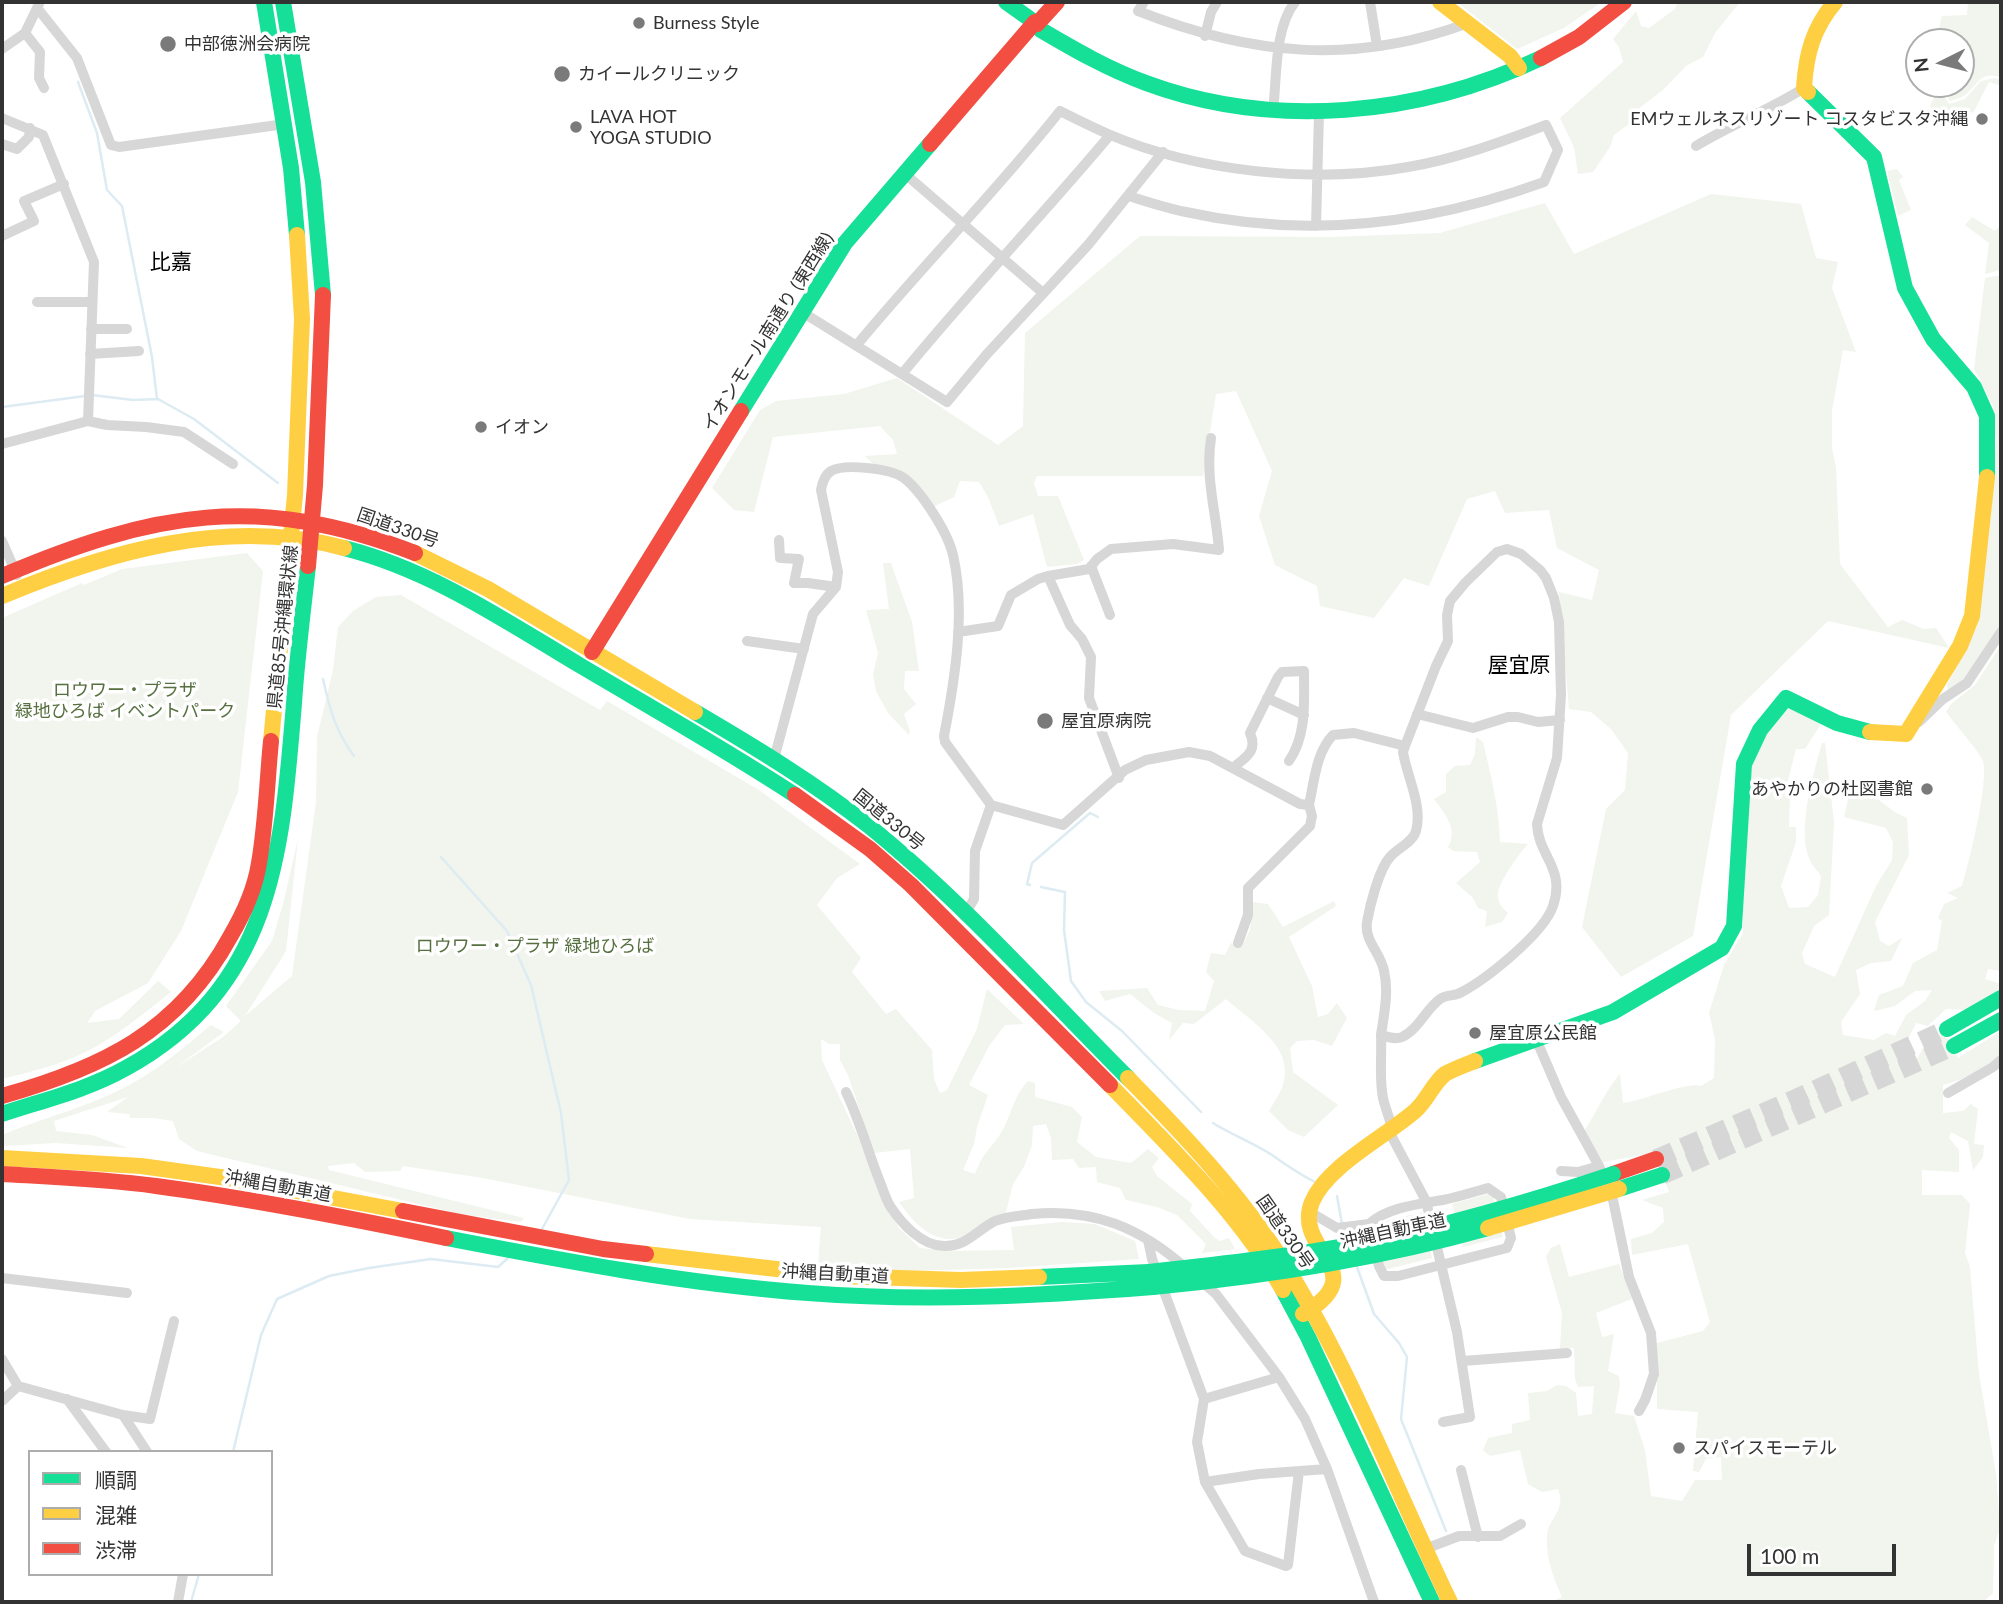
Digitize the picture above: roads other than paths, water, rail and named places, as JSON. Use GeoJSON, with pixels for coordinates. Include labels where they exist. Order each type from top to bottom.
{"type":"FeatureCollection","features":[{"type":"Feature","properties":{"kind":"main road","name":"県道85号沖縄環状線"},"geometry":{"type":"LineString","coordinates":[[2,1096],[89,1067],[148,1033],[201,983],[220,958],[251,892],[261,854],[292,519],[302,319],[297,228],[285,124],[264,2]]}},
{"type":"Feature","properties":{"kind":"main road","name":"県道85号沖縄環状線"},"geometry":{"type":"LineString","coordinates":[[2,1114],[84,1088],[135,1063],[176,1033],[215,993],[242,954],[262,909],[279,853],[287,798],[296,676],[313,522],[323,345],[323,289],[307,137],[283,2]]}},
{"type":"Feature","properties":{"kind":"main road"},"geometry":{"type":"LineString","coordinates":[[1007,2],[1036,23],[1041,30],[1099,64],[1131,77],[1210,101],[1273,111],[1319,113],[1365,110],[1433,98],[1519,68],[1569,44],[1624,2]]}},
{"type":"Feature","properties":{"kind":"main road","name":"イオンモール南通り (東西線)"},"geometry":{"type":"LineString","coordinates":[[593,652],[845,243],[1057,2]]}},
{"type":"Feature","properties":{"kind":"main road"},"geometry":{"type":"LineString","coordinates":[[1440,2],[1510,56],[1519,68]]}},
{"type":"Feature","properties":{"kind":"main road"},"geometry":{"type":"LineString","coordinates":[[1305,1313],[1328,1296],[1334,1277],[1331,1263],[1313,1240],[1310,1231],[1310,1212],[1318,1191],[1331,1172],[1418,1109],[1444,1075],[1613,1012],[1722,948],[1734,926],[1744,764],[1760,730],[1786,698],[1803,703],[1832,721],[1895,737],[1906,734],[1960,646],[1972,616],[1988,469],[1987,416],[1974,387],[1934,339],[1914,309],[1898,262],[1874,157],[1804,88],[1810,42],[1820,21],[1835,2]]}},
{"type":"Feature","properties":{"kind":"main road","name":"国道330号"},"geometry":{"type":"LineString","coordinates":[[8,573],[87,540],[145,525],[212,517],[292,519],[359,532],[423,554],[515,603],[775,759],[833,799],[884,838],[966,914],[1195,1148],[1265,1234],[1305,1313],[1396,1530],[1432,1602]]}},
{"type":"Feature","properties":{"kind":"main road","name":"国道330号"},"geometry":{"type":"LineString","coordinates":[[2,596],[97,559],[162,543],[212,537],[311,541],[376,555],[426,575],[503,618],[823,814],[872,851],[954,927],[1067,1041],[1216,1198],[1305,1313],[1325,1331],[1450,1602]]}},
{"type":"Feature","properties":{"kind":"main road"},"geometry":{"type":"LineString","coordinates":[[1947,1029],[2001,999]]}},
{"type":"Feature","properties":{"kind":"main road"},"geometry":{"type":"LineString","coordinates":[[1954,1046],[2001,1020]]}},
{"type":"Feature","properties":{"kind":"main road","name":"沖縄自動車道"},"geometry":{"type":"LineString","coordinates":[[2,1158],[141,1166],[227,1178],[603,1249],[772,1270],[861,1277],[961,1280],[1151,1280]]}},
{"type":"Feature","properties":{"kind":"main road","name":"沖縄自動車道"},"geometry":{"type":"LineString","coordinates":[[1616,1182],[1656,1159]]}},
{"type":"Feature","properties":{"kind":"main road","name":"沖縄自動車道"},"geometry":{"type":"LineString","coordinates":[[2,1174],[41,1174],[152,1185],[323,1213],[603,1267],[772,1290],[952,1297],[1095,1292],[1273,1257],[1366,1242],[1616,1182],[1662,1175]]}},
{"type":"Feature","properties":{"kind":"street"},"geometry":{"type":"LineString","coordinates":[[1143,2],[1138,11],[1205,36],[1279,50],[1337,50],[1377,46],[1437,34],[1468,23]]}},
{"type":"Feature","properties":{"kind":"street"},"geometry":{"type":"LineString","coordinates":[[1205,36],[1211,12],[1217,2]]}},
{"type":"Feature","properties":{"kind":"street"},"geometry":{"type":"LineString","coordinates":[[1273,111],[1282,27],[1288,10],[1295,2]]}},
{"type":"Feature","properties":{"kind":"street"},"geometry":{"type":"LineString","coordinates":[[1370,2],[1377,46]]}},
{"type":"Feature","properties":{"kind":"street"},"geometry":{"type":"LineString","coordinates":[[2,49],[25,33],[39,5],[77,58],[111,145],[119,147],[285,124]]}},
{"type":"Feature","properties":{"kind":"street"},"geometry":{"type":"LineString","coordinates":[[25,33],[40,52],[39,78],[44,88]]}},
{"type":"Feature","properties":{"kind":"street"},"geometry":{"type":"LineString","coordinates":[[1696,146],[1724,129],[1774,107],[1804,88]]}},
{"type":"Feature","properties":{"kind":"street"},"geometry":{"type":"LineString","coordinates":[[856,346],[906,286],[1024,156],[1060,111],[1110,135],[1163,152],[1252,170],[1318,174],[1377,172],[1437,161],[1493,146],[1546,125],[1558,150],[1545,182],[1465,208],[1405,220],[1316,226],[1268,225],[1185,212],[1129,197]]}},
{"type":"Feature","properties":{"kind":"street"},"geometry":{"type":"LineString","coordinates":[[1316,226],[1319,113]]}},
{"type":"Feature","properties":{"kind":"street"},"geometry":{"type":"LineString","coordinates":[[2,118],[43,135],[94,262],[88,421]]}},
{"type":"Feature","properties":{"kind":"street"},"geometry":{"type":"LineString","coordinates":[[2,144],[17,149],[29,137],[30,128]]}},
{"type":"Feature","properties":{"kind":"street"},"geometry":{"type":"LineString","coordinates":[[902,374],[1110,135]]}},
{"type":"Feature","properties":{"kind":"street"},"geometry":{"type":"LineString","coordinates":[[802,312],[947,402],[987,354],[1088,246],[1163,152]]}},
{"type":"Feature","properties":{"kind":"street"},"geometry":{"type":"LineString","coordinates":[[904,173],[1043,293]]}},
{"type":"Feature","properties":{"kind":"street"},"geometry":{"type":"LineString","coordinates":[[2,236],[34,221],[24,201],[64,184]]}},
{"type":"Feature","properties":{"kind":"street"},"geometry":{"type":"LineString","coordinates":[[37,302],[92,302]]}},
{"type":"Feature","properties":{"kind":"street"},"geometry":{"type":"LineString","coordinates":[[91,329],[127,329]]}},
{"type":"Feature","properties":{"kind":"street"},"geometry":{"type":"LineString","coordinates":[[90,354],[139,351]]}},
{"type":"Feature","properties":{"kind":"street"},"geometry":{"type":"LineString","coordinates":[[2,444],[88,421],[184,432],[233,464]]}},
{"type":"Feature","properties":{"kind":"street"},"geometry":{"type":"LineString","coordinates":[[958,632],[998,626],[1011,595],[1048,576],[1088,569],[1111,549],[1173,544],[1219,550],[1208,484],[1212,438]]}},
{"type":"Feature","properties":{"kind":"street"},"geometry":{"type":"LineString","coordinates":[[775,759],[813,614],[836,587],[838,572],[821,490],[831,471],[858,468],[901,476],[910,484],[944,531],[953,553],[957,579],[958,632],[945,743],[990,805],[1063,825],[1125,770],[1146,760],[1189,752],[1210,756],[1300,804],[1309,805]]}},
{"type":"Feature","properties":{"kind":"street"},"geometry":{"type":"LineString","coordinates":[[779,540],[780,558],[799,559],[794,583]]}},
{"type":"Feature","properties":{"kind":"street"},"geometry":{"type":"LineString","coordinates":[[2,541],[8,573],[22,587]]}},
{"type":"Feature","properties":{"kind":"street"},"geometry":{"type":"LineString","coordinates":[[1381,1035],[1392,1039],[1402,1037],[1441,999],[1459,994],[1474,983],[1528,942],[1544,924],[1554,905],[1557,886],[1555,870],[1537,835],[1537,824],[1557,758],[1560,720],[1559,622],[1554,598],[1540,570],[1521,554],[1507,549],[1497,552],[1450,601],[1447,615],[1448,641],[1404,752],[1416,802],[1417,829],[1413,838],[1387,859],[1367,924],[1367,935],[1384,969],[1386,992],[1381,1035],[1383,1100],[1393,1128],[1392,1137],[1426,1201],[1463,1361],[1470,1417],[1443,1422]]}},
{"type":"Feature","properties":{"kind":"street"},"geometry":{"type":"LineString","coordinates":[[1091,566],[1110,615]]}},
{"type":"Feature","properties":{"kind":"street"},"geometry":{"type":"LineString","coordinates":[[1048,576],[1070,625],[1082,639],[1091,657],[1089,698],[1119,778]]}},
{"type":"Feature","properties":{"kind":"street"},"geometry":{"type":"LineString","coordinates":[[782,586],[808,583],[836,587]]}},
{"type":"Feature","properties":{"kind":"street"},"geometry":{"type":"LineString","coordinates":[[1906,734],[1943,699],[1968,682],[2001,632]]}},
{"type":"Feature","properties":{"kind":"street"},"geometry":{"type":"LineString","coordinates":[[747,641],[804,649]]}},
{"type":"Feature","properties":{"kind":"street"},"geometry":{"type":"LineString","coordinates":[[1234,767],[1252,753],[1254,747],[1250,733],[1282,672],[1304,671],[1304,715],[1294,753],[1289,761]]}},
{"type":"Feature","properties":{"kind":"street"},"geometry":{"type":"LineString","coordinates":[[1267,698],[1304,715]]}},
{"type":"Feature","properties":{"kind":"street"},"geometry":{"type":"LineString","coordinates":[[1417,714],[1473,728],[1508,717],[1538,722],[1560,720]]}},
{"type":"Feature","properties":{"kind":"street"},"geometry":{"type":"LineString","coordinates":[[1238,943],[1248,915],[1248,888],[1310,826],[1312,816],[1309,805],[1326,742],[1333,735],[1354,733],[1405,746]]}},
{"type":"Feature","properties":{"kind":"street"},"geometry":{"type":"LineString","coordinates":[[954,927],[966,914],[974,899],[975,851],[990,805]]}},
{"type":"Feature","properties":{"kind":"street"},"geometry":{"type":"LineString","coordinates":[[1536,1039],[1561,1097],[1599,1166],[1613,1200],[1629,1277],[1651,1333],[1654,1374],[1639,1411]]}},
{"type":"Feature","properties":{"kind":"street"},"geometry":{"type":"LineString","coordinates":[[1948,1093],[1993,1068],[2001,1060]]}},
{"type":"Feature","properties":{"kind":"street"},"geometry":{"type":"LineString","coordinates":[[846,1092],[889,1205],[907,1227],[923,1240],[940,1247],[956,1246],[1007,1217],[1082,1214],[1115,1222],[1148,1240],[1177,1260],[1216,1294],[1279,1377],[1305,1419],[1327,1469],[1374,1602]]}},
{"type":"Feature","properties":{"kind":"street"},"geometry":{"type":"LineString","coordinates":[[1562,1171],[1577,1172],[1599,1166]]}},
{"type":"Feature","properties":{"kind":"street"},"geometry":{"type":"LineString","coordinates":[[1310,1212],[1337,1228],[1369,1224],[1379,1215],[1426,1201],[1446,1200],[1488,1188],[1501,1197],[1511,1238],[1507,1248],[1398,1276],[1384,1276],[1369,1224]]}},
{"type":"Feature","properties":{"kind":"street"},"geometry":{"type":"LineString","coordinates":[[1148,1240],[1152,1259],[1204,1399],[1197,1442],[1205,1482],[1245,1551],[1288,1565],[1299,1471]]}},
{"type":"Feature","properties":{"kind":"street"},"geometry":{"type":"LineString","coordinates":[[2,1278],[127,1293]]}},
{"type":"Feature","properties":{"kind":"street"},"geometry":{"type":"LineString","coordinates":[[2,1359],[18,1386],[123,1415],[150,1419],[174,1321]]}},
{"type":"Feature","properties":{"kind":"street"},"geometry":{"type":"LineString","coordinates":[[1463,1361],[1567,1353]]}},
{"type":"Feature","properties":{"kind":"street"},"geometry":{"type":"LineString","coordinates":[[1204,1399],[1279,1377]]}},
{"type":"Feature","properties":{"kind":"street"},"geometry":{"type":"LineString","coordinates":[[2,1401],[18,1386]]}},
{"type":"Feature","properties":{"kind":"street"},"geometry":{"type":"LineString","coordinates":[[67,1399],[105,1450]]}},
{"type":"Feature","properties":{"kind":"street"},"geometry":{"type":"LineString","coordinates":[[123,1415],[146,1450]]}},
{"type":"Feature","properties":{"kind":"street"},"geometry":{"type":"LineString","coordinates":[[1205,1482],[1258,1474],[1327,1469]]}},
{"type":"Feature","properties":{"kind":"street"},"geometry":{"type":"LineString","coordinates":[[1461,1469],[1478,1537]]}},
{"type":"Feature","properties":{"kind":"street"},"geometry":{"type":"LineString","coordinates":[[1425,1549],[1459,1536],[1500,1535],[1521,1524]]}},
{"type":"Feature","properties":{"kind":"street"},"geometry":{"type":"LineString","coordinates":[[178,1602],[183,1576]]}},
{"type":"Feature","properties":{"kind":"waterway"},"geometry":{"type":"LineString","coordinates":[[78,82],[97,133],[107,190],[122,206],[152,357],[157,399]]}},
{"type":"Feature","properties":{"kind":"waterway"},"geometry":{"type":"LineString","coordinates":[[92,395],[133,400],[158,399],[194,419],[278,483]]}},
{"type":"Feature","properties":{"kind":"waterway"},"geometry":{"type":"LineString","coordinates":[[2,407],[85,396]]}},
{"type":"Feature","properties":{"kind":"waterway"},"geometry":{"type":"LineString","coordinates":[[323,679],[334,719],[354,756]]}},
{"type":"Feature","properties":{"kind":"waterway"},"geometry":{"type":"LineString","coordinates":[[1030,885],[1027,884],[1032,863],[1090,813],[1098,817]]}},
{"type":"Feature","properties":{"kind":"waterway"},"geometry":{"type":"LineString","coordinates":[[441,857],[507,931],[531,985],[561,1113],[569,1180],[542,1229]]}},
{"type":"Feature","properties":{"kind":"waterway"},"geometry":{"type":"LineString","coordinates":[[1041,887],[1065,892],[1064,930],[1071,981],[1086,1002],[1122,1031],[1201,1112]]}},
{"type":"Feature","properties":{"kind":"waterway"},"geometry":{"type":"LineString","coordinates":[[1213,1123],[1315,1182]]}},
{"type":"Feature","properties":{"kind":"waterway"},"geometry":{"type":"LineString","coordinates":[[1337,1196],[1342,1224]]}},
{"type":"Feature","properties":{"kind":"waterway"},"geometry":{"type":"LineString","coordinates":[[233,1450],[261,1335],[277,1299],[329,1276],[369,1268],[431,1259],[498,1267],[508,1258]]}},
{"type":"Feature","properties":{"kind":"waterway"},"geometry":{"type":"LineString","coordinates":[[1357,1267],[1374,1314],[1399,1343],[1407,1357],[1401,1419],[1446,1531]]}},
{"type":"Feature","properties":{"kind":"waterway"},"geometry":{"type":"LineString","coordinates":[[191,1602],[198,1576]]}},
{"type":"Feature","properties":{"kind":"tunnel"},"geometry":{"type":"LineString","coordinates":[[1656,1159],[1947,1029]]}},
{"type":"Feature","properties":{"kind":"tunnel"},"geometry":{"type":"LineString","coordinates":[[1662,1175],[1954,1046]]}},
{"type":"Feature","properties":{"kind":"place","name":"Burness Style"},"geometry":{"type":"Point","coordinates":[639,23]}},
{"type":"Feature","properties":{"kind":"place","name":"中部徳洲会病院"},"geometry":{"type":"Point","coordinates":[168,44]}},
{"type":"Feature","properties":{"kind":"place","name":"カイールクリニック"},"geometry":{"type":"Point","coordinates":[562,74]}},
{"type":"Feature","properties":{"kind":"place","name":"EMウェルネスリゾート コスタビスタ沖縄"},"geometry":{"type":"Point","coordinates":[1982,119]}},
{"type":"Feature","properties":{"kind":"place","name":"LAVA HOT YOGA STUDIO"},"geometry":{"type":"Point","coordinates":[576,127]}},
{"type":"Feature","properties":{"kind":"place","name":"イオン"},"geometry":{"type":"Point","coordinates":[481,427]}},
{"type":"Feature","properties":{"kind":"place","name":"屋宜原病院"},"geometry":{"type":"Point","coordinates":[1045,721]}},
{"type":"Feature","properties":{"kind":"place","name":"あやかりの杜図書館"},"geometry":{"type":"Point","coordinates":[1927,789]}},
{"type":"Feature","properties":{"kind":"place","name":"屋宜原公民館"},"geometry":{"type":"Point","coordinates":[1475,1033]}},
{"type":"Feature","properties":{"kind":"place","name":"スパイスモーテル"},"geometry":{"type":"Point","coordinates":[1679,1448]}},
{"type":"Feature","properties":{"kind":"district","name":"比嘉"},"geometry":{"type":"Point","coordinates":[171,262]}},
{"type":"Feature","properties":{"kind":"district","name":"屋宜原"},"geometry":{"type":"Point","coordinates":[1519,665]}},
{"type":"Feature","properties":{"kind":"park label","name":"ロウワー・プラザ 緑地ひろば イベントパーク"},"geometry":{"type":"Point","coordinates":[125,700]}},
{"type":"Feature","properties":{"kind":"park label","name":"ロウワー・プラザ 緑地ひろば"},"geometry":{"type":"Point","coordinates":[535,946]}}]}
